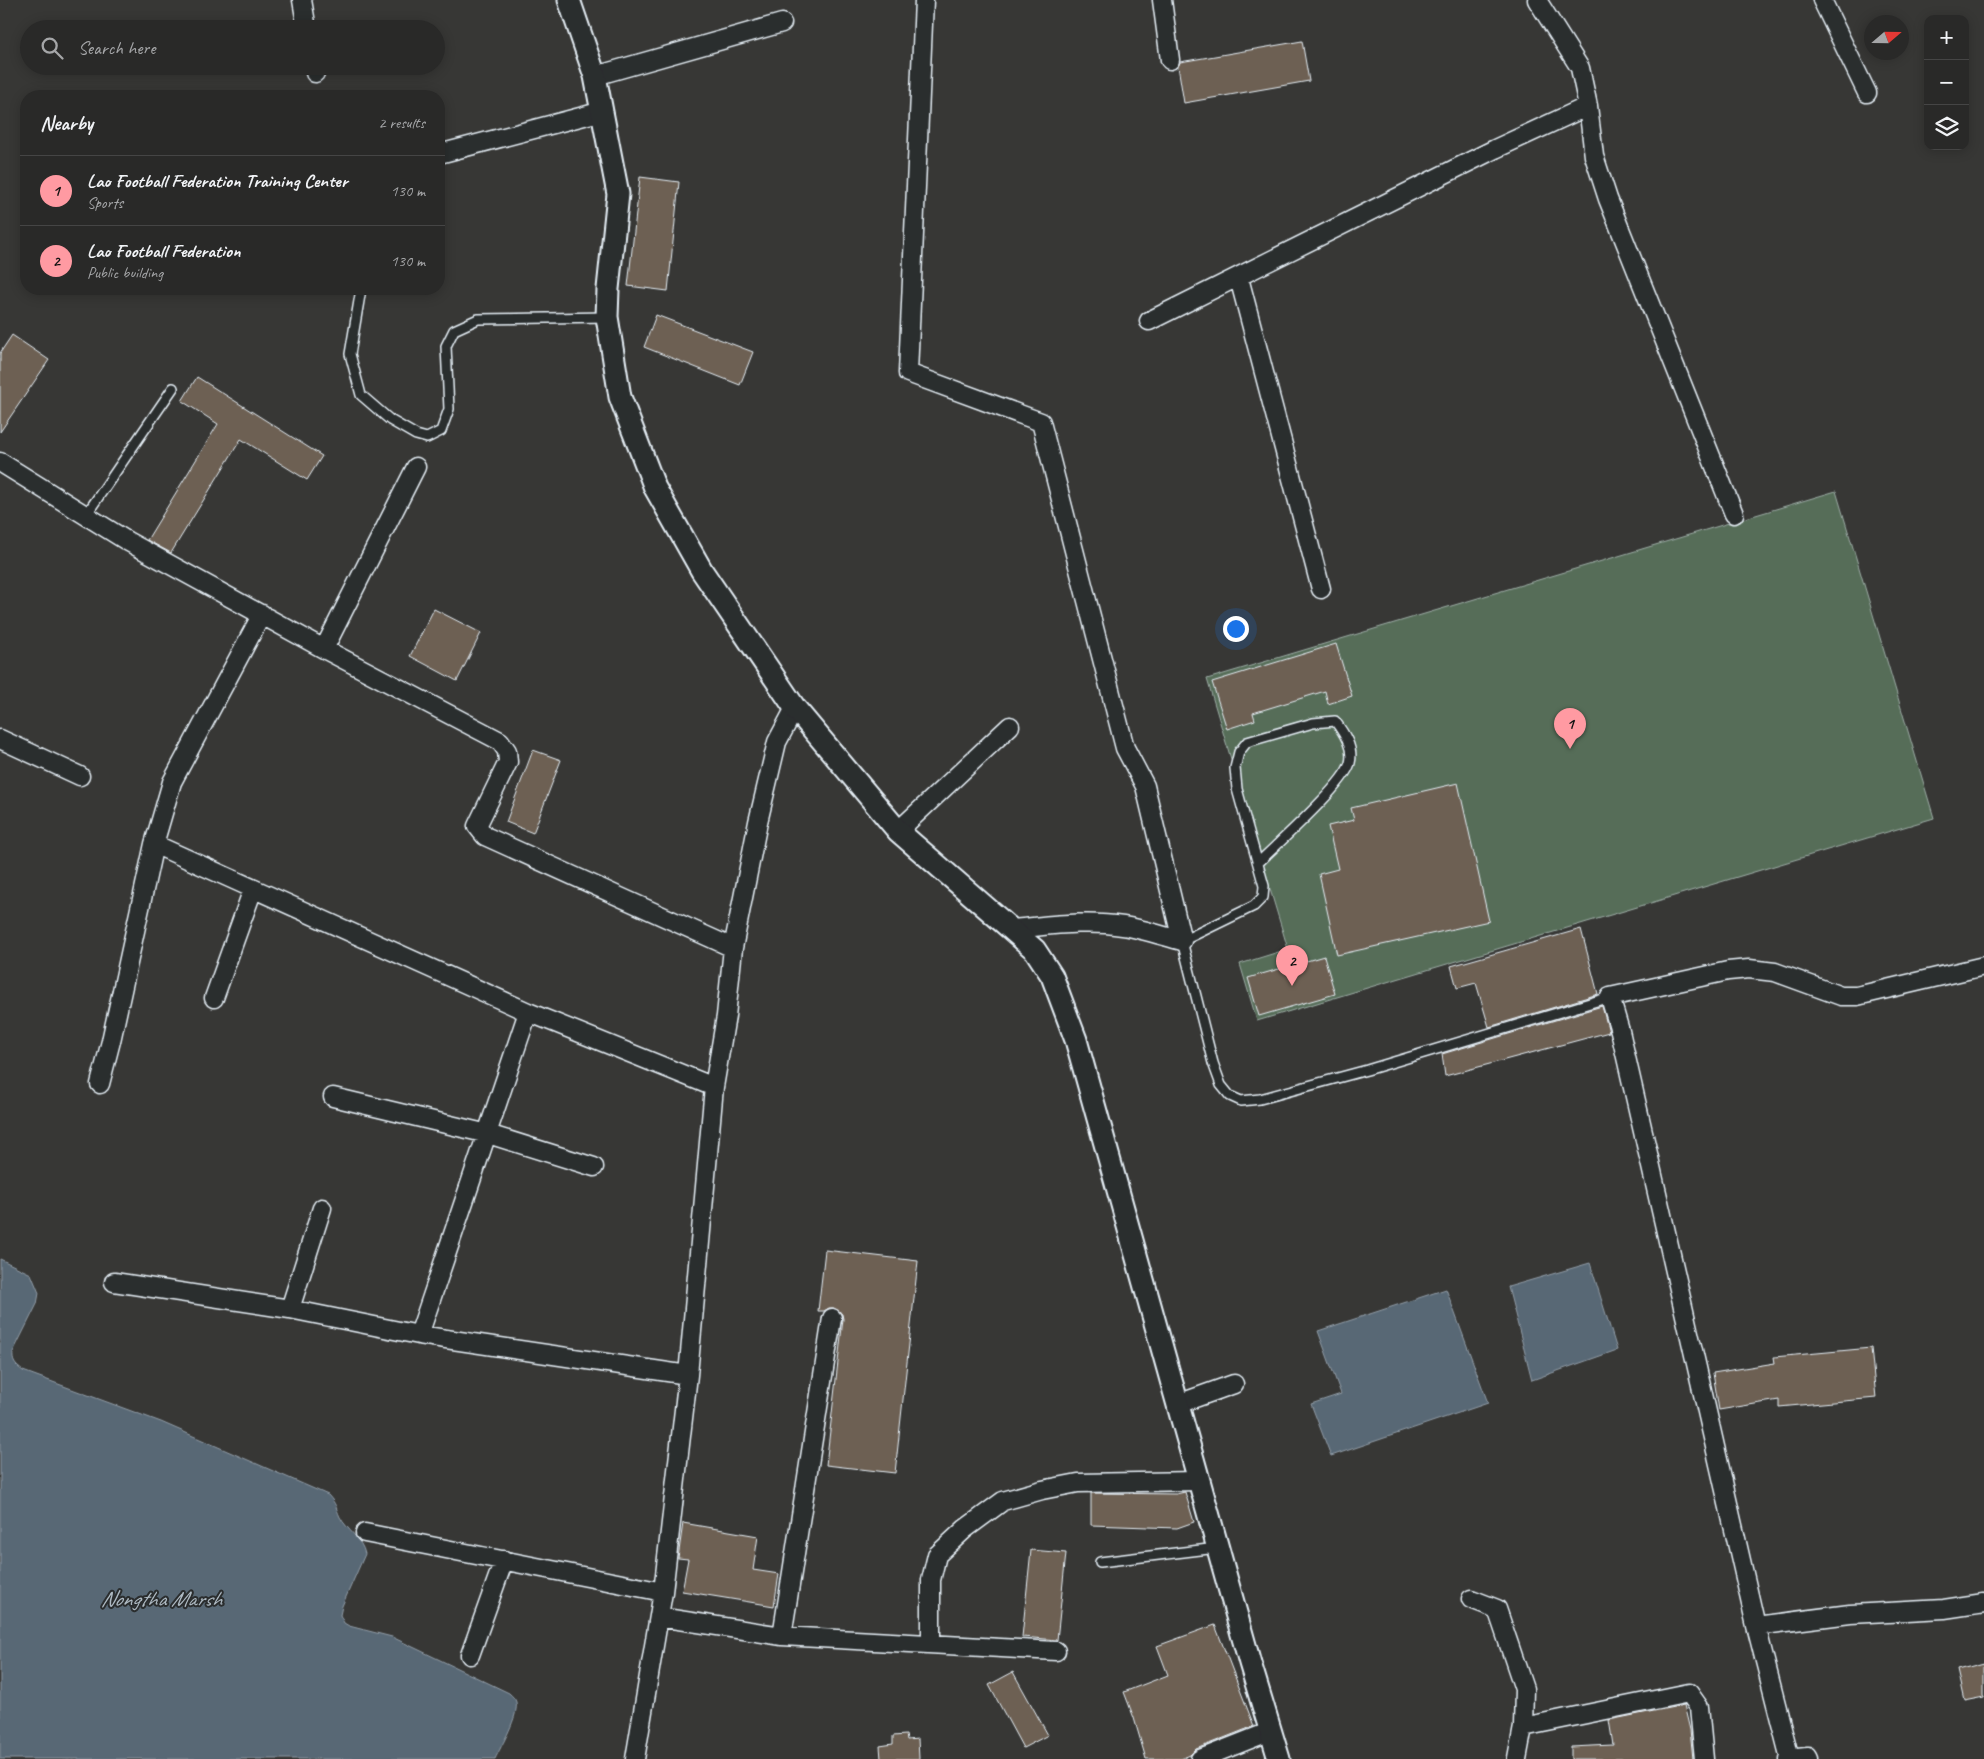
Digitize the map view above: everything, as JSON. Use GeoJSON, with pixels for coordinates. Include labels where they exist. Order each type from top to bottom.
{"type":"FeatureCollection","features":[{"type":"Feature","properties":{"kind":"street"},"geometry":{"type":"LineString","coordinates":[[302,0],[305,20]]}},
{"type":"Feature","properties":{"kind":"street"},"geometry":{"type":"LineString","coordinates":[[569,0],[595,76],[618,194],[607,317],[620,397],[654,488],[702,571],[796,708],[898,831],[1035,950],[1052,976],[1076,1040],[1279,1759]]}},
{"type":"Feature","properties":{"kind":"street"},"geometry":{"type":"LineString","coordinates":[[924,0],[908,373],[1041,422],[1125,748],[1145,786],[1182,942],[1125,926],[1098,923],[1070,923],[1011,929]]}},
{"type":"Feature","properties":{"kind":"street"},"geometry":{"type":"LineString","coordinates":[[1162,0],[1170,60]]}},
{"type":"Feature","properties":{"kind":"street"},"geometry":{"type":"LineString","coordinates":[[1537,0],[1580,68],[1588,106],[1594,156],[1608,199],[1734,514]]}},
{"type":"Feature","properties":{"kind":"street"},"geometry":{"type":"LineString","coordinates":[[1822,0],[1867,93]]}},
{"type":"Feature","properties":{"kind":"street"},"geometry":{"type":"LineString","coordinates":[[595,76],[782,23]]}},
{"type":"Feature","properties":{"kind":"street"},"geometry":{"type":"LineString","coordinates":[[1149,321],[1486,154],[1588,106]]}},
{"type":"Feature","properties":{"kind":"street"},"geometry":{"type":"LineString","coordinates":[[445,152],[603,111]]}},
{"type":"Feature","properties":{"kind":"street"},"geometry":{"type":"LineString","coordinates":[[1239,278],[1321,589]]}},
{"type":"Feature","properties":{"kind":"street"},"geometry":{"type":"LineString","coordinates":[[0,462],[127,541],[324,649],[500,741],[507,751],[508,762],[478,826],[485,836],[733,948]]}},
{"type":"Feature","properties":{"kind":"street"},"geometry":{"type":"LineString","coordinates":[[324,649],[416,467]]}},
{"type":"Feature","properties":{"kind":"street"},"geometry":{"type":"LineString","coordinates":[[100,1084],[154,844],[172,782],[262,614]]}},
{"type":"Feature","properties":{"kind":"street"},"geometry":{"type":"LineString","coordinates":[[635,1759],[663,1592],[688,1374],[714,1087],[726,1016],[733,948],[758,822],[777,742],[796,708]]}},
{"type":"Feature","properties":{"kind":"street"},"geometry":{"type":"LineString","coordinates":[[898,831],[1010,726]]}},
{"type":"Feature","properties":{"kind":"street"},"geometry":{"type":"LineString","coordinates":[[0,739],[80,776]]}},
{"type":"Feature","properties":{"kind":"street"},"geometry":{"type":"LineString","coordinates":[[154,844],[528,1012],[714,1087]]}},
{"type":"Feature","properties":{"kind":"street"},"geometry":{"type":"LineString","coordinates":[[214,998],[254,889]]}},
{"type":"Feature","properties":{"kind":"street"},"geometry":{"type":"LineString","coordinates":[[1808,1759],[1807,1757],[1789,1759],[1756,1626],[1620,1031],[1610,998],[1728,971],[1749,969],[1775,972],[1841,996],[1857,996],[1984,966]]}},
{"type":"Feature","properties":{"kind":"street"},"geometry":{"type":"LineString","coordinates":[[419,1335],[528,1012]]}},
{"type":"Feature","properties":{"kind":"street"},"geometry":{"type":"LineString","coordinates":[[333,1097],[488,1134],[594,1167]]}},
{"type":"Feature","properties":{"kind":"street"},"geometry":{"type":"LineString","coordinates":[[290,1308],[322,1208]]}},
{"type":"Feature","properties":{"kind":"street"},"geometry":{"type":"LineString","coordinates":[[114,1282],[290,1308],[419,1335],[688,1374]]}},
{"type":"Feature","properties":{"kind":"street"},"geometry":{"type":"LineString","coordinates":[[782,1636],[832,1318]]}},
{"type":"Feature","properties":{"kind":"street"},"geometry":{"type":"LineString","coordinates":[[1178,1404],[1234,1384]]}},
{"type":"Feature","properties":{"kind":"street"},"geometry":{"type":"LineString","coordinates":[[931,1644],[931,1580],[937,1555],[1003,1500],[1078,1483],[1199,1481]]}},
{"type":"Feature","properties":{"kind":"street"},"geometry":{"type":"LineString","coordinates":[[365,1533],[663,1592]]}},
{"type":"Feature","properties":{"kind":"street"},"geometry":{"type":"LineString","coordinates":[[470,1655],[504,1560]]}},
{"type":"Feature","properties":{"kind":"street"},"geometry":{"type":"LineString","coordinates":[[1471,1598],[1497,1609],[1524,1689],[1523,1727],[1517,1759]]}},
{"type":"Feature","properties":{"kind":"street"},"geometry":{"type":"LineString","coordinates":[[1756,1626],[1850,1614],[1944,1609],[1984,1604]]}},
{"type":"Feature","properties":{"kind":"street"},"geometry":{"type":"LineString","coordinates":[[659,1617],[782,1636],[1056,1651]]}},
{"type":"Feature","properties":{"kind":"street"},"geometry":{"type":"LineString","coordinates":[[1523,1727],[1689,1692],[1699,1707],[1704,1759]]}},
{"type":"Feature","properties":{"kind":"street"},"geometry":{"type":"LineString","coordinates":[[1200,1759],[1271,1731]]}},
{"type":"Feature","properties":{"kind":"lane"},"geometry":{"type":"LineString","coordinates":[[360,295],[350,354],[361,395],[390,420],[416,435],[427,438],[441,431],[449,409],[446,346],[454,330],[478,319],[607,317]]}},
{"type":"Feature","properties":{"kind":"lane"},"geometry":{"type":"LineString","coordinates":[[86,515],[173,388]]}},
{"type":"Feature","properties":{"kind":"lane"},"geometry":{"type":"LineString","coordinates":[[1258,863],[1338,784],[1350,764],[1350,747],[1343,731],[1335,721],[1313,722],[1246,742],[1239,752],[1235,768],[1237,789],[1264,886],[1263,897],[1254,906],[1182,942],[1213,1063],[1221,1085],[1230,1096],[1241,1101],[1260,1099],[1358,1073],[1610,998]]}},
{"type":"Feature","properties":{"kind":"lane"},"geometry":{"type":"LineString","coordinates":[[1100,1562],[1218,1548]]}},
{"type":"Feature","properties":{"kind":"green space"},"geometry":{"type":"Polygon","coordinates":[[[1836,491],[1934,818],[1257,1021],[1240,964],[1288,949],[1207,679],[1836,491]]]}},
{"type":"Feature","properties":{"kind":"water","name":"Nongtha Marsh"},"geometry":{"type":"Polygon","coordinates":[[[0,1259],[31,1274],[39,1293],[37,1304],[13,1352],[15,1363],[23,1371],[161,1422],[328,1495],[343,1522],[358,1539],[365,1554],[342,1606],[340,1615],[344,1623],[392,1637],[509,1693],[516,1702],[515,1715],[495,1759],[0,1759],[0,1259]]]}},
{"type":"Feature","properties":{"kind":"water"},"geometry":{"type":"Polygon","coordinates":[[[1590,1263],[1617,1350],[1532,1380],[1508,1287],[1590,1263]]]}},
{"type":"Feature","properties":{"kind":"water"},"geometry":{"type":"Polygon","coordinates":[[[1446,1289],[1488,1403],[1331,1456],[1311,1404],[1341,1394],[1318,1331],[1446,1289]]]}},
{"type":"Feature","properties":{"kind":"building"},"geometry":{"type":"Polygon","coordinates":[[[1302,41],[1309,81],[1184,103],[1178,66],[1180,62],[1302,41]]]}},
{"type":"Feature","properties":{"kind":"building"},"geometry":{"type":"Polygon","coordinates":[[[640,177],[679,182],[668,291],[628,286],[640,177]]]}},
{"type":"Feature","properties":{"kind":"building"},"geometry":{"type":"Polygon","coordinates":[[[656,315],[753,352],[740,385],[644,347],[656,315]]]}},
{"type":"Feature","properties":{"kind":"building"},"geometry":{"type":"Polygon","coordinates":[[[12,335],[49,360],[0,432],[0,353],[12,335]]]}},
{"type":"Feature","properties":{"kind":"building"},"geometry":{"type":"Polygon","coordinates":[[[197,377],[322,456],[307,480],[241,439],[171,553],[147,540],[218,424],[182,401],[197,377]]]}},
{"type":"Feature","properties":{"kind":"building"},"geometry":{"type":"Polygon","coordinates":[[[434,609],[481,633],[457,681],[410,656],[434,609]]]}},
{"type":"Feature","properties":{"kind":"building"},"geometry":{"type":"Polygon","coordinates":[[[1336,644],[1352,696],[1328,704],[1325,691],[1253,713],[1255,720],[1227,729],[1212,682],[1336,644]]]}},
{"type":"Feature","properties":{"kind":"building"},"geometry":{"type":"Polygon","coordinates":[[[533,750],[561,760],[533,833],[506,822],[533,750]]]}},
{"type":"Feature","properties":{"kind":"building"},"geometry":{"type":"Polygon","coordinates":[[[1458,783],[1489,921],[1337,955],[1319,874],[1338,869],[1328,826],[1354,820],[1351,808],[1458,783]]]}},
{"type":"Feature","properties":{"kind":"building"},"geometry":{"type":"Polygon","coordinates":[[[1581,929],[1598,994],[1489,1027],[1476,983],[1457,988],[1451,966],[1581,929]]]}},
{"type":"Feature","properties":{"kind":"building"},"geometry":{"type":"Polygon","coordinates":[[[1324,956],[1335,994],[1259,1016],[1248,978],[1324,956]]]}},
{"type":"Feature","properties":{"kind":"building"},"geometry":{"type":"Polygon","coordinates":[[[1602,1006],[1609,1032],[1445,1076],[1442,1054],[1602,1006]]]}},
{"type":"Feature","properties":{"kind":"building"},"geometry":{"type":"Polygon","coordinates":[[[825,1250],[918,1261],[895,1473],[826,1465],[843,1319],[842,1314],[834,1308],[818,1311],[825,1250]]]}},
{"type":"Feature","properties":{"kind":"building"},"geometry":{"type":"Polygon","coordinates":[[[1871,1348],[1876,1398],[1779,1407],[1779,1400],[1719,1410],[1713,1373],[1775,1363],[1774,1357],[1871,1348]]]}},
{"type":"Feature","properties":{"kind":"building"},"geometry":{"type":"Polygon","coordinates":[[[1185,1492],[1194,1522],[1177,1528],[1091,1525],[1091,1493],[1176,1494],[1185,1492]]]}},
{"type":"Feature","properties":{"kind":"building"},"geometry":{"type":"Polygon","coordinates":[[[683,1523],[758,1536],[753,1570],[779,1574],[774,1606],[682,1591],[688,1559],[678,1558],[683,1523]]]}},
{"type":"Feature","properties":{"kind":"building"},"geometry":{"type":"Polygon","coordinates":[[[1031,1550],[1066,1553],[1057,1640],[1022,1637],[1031,1550]]]}},
{"type":"Feature","properties":{"kind":"building"},"geometry":{"type":"Polygon","coordinates":[[[1215,1625],[1254,1726],[1196,1749],[1190,1755],[1181,1759],[1146,1759],[1124,1692],[1168,1675],[1157,1646],[1215,1625]]]}},
{"type":"Feature","properties":{"kind":"building"},"geometry":{"type":"Polygon","coordinates":[[[1984,1663],[1984,1697],[1964,1701],[1957,1670],[1984,1663]]]}},
{"type":"Feature","properties":{"kind":"building"},"geometry":{"type":"Polygon","coordinates":[[[1013,1672],[1048,1735],[1023,1748],[989,1685],[1013,1672]]]}},
{"type":"Feature","properties":{"kind":"building"},"geometry":{"type":"Polygon","coordinates":[[[1684,1705],[1690,1730],[1693,1759],[1571,1759],[1571,1747],[1613,1745],[1609,1720],[1684,1705]]]}},
{"type":"Feature","properties":{"kind":"building"},"geometry":{"type":"Polygon","coordinates":[[[906,1735],[907,1740],[918,1739],[919,1759],[881,1759],[880,1746],[893,1744],[893,1736],[906,1735]]]}},
{"type":"Feature","properties":{"kind":"place","name":"Lao Football Federation Training Center"},"geometry":{"type":"Point","coordinates":[1570,749]}},
{"type":"Feature","properties":{"kind":"place","name":"Lao Football Federation"},"geometry":{"type":"Point","coordinates":[1292,986]}}]}
